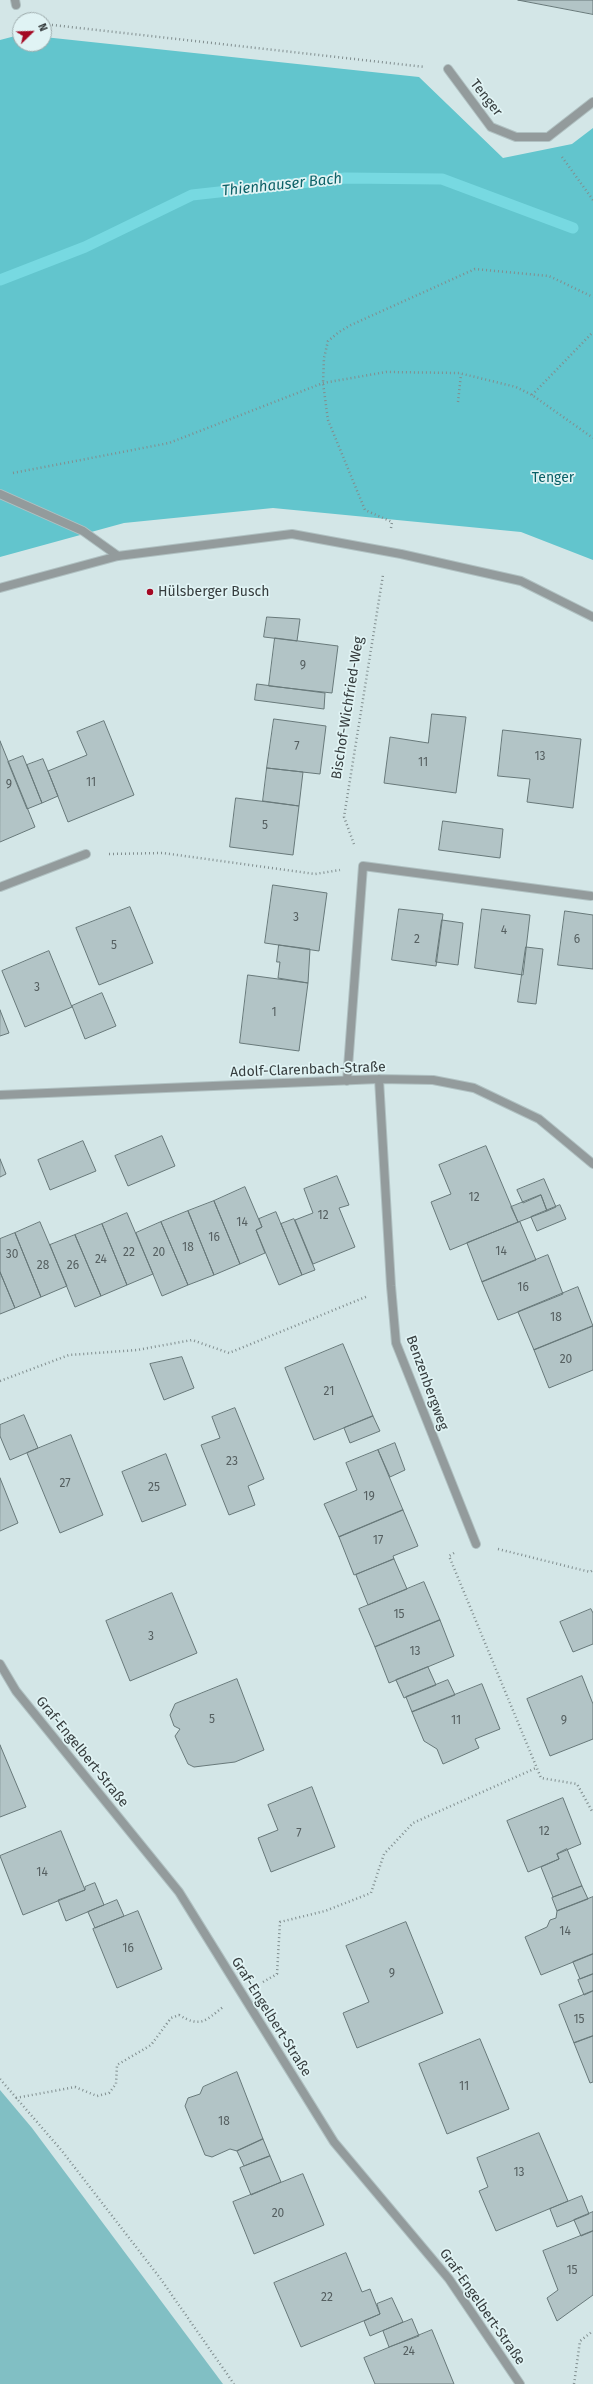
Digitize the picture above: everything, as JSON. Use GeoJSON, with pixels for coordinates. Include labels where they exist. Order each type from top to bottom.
{"type":"FeatureCollection","features":[{"type":"Feature","properties":{"kind":"street","name":"Tenger"},"geometry":{"type":"LineString","coordinates":[[448,69],[491,127],[516,137],[548,137]]}},
{"type":"Feature","properties":{"kind":"street"},"geometry":{"type":"LineString","coordinates":[[548,137],[593,102]]}},
{"type":"Feature","properties":{"kind":"street"},"geometry":{"type":"LineString","coordinates":[[0,494],[83,531],[118,556]]}},
{"type":"Feature","properties":{"kind":"street"},"geometry":{"type":"LineString","coordinates":[[0,588],[118,556],[292,534],[387,551],[521,581],[593,617]]}},
{"type":"Feature","properties":{"kind":"street"},"geometry":{"type":"LineString","coordinates":[[0,887],[86,854]]}},
{"type":"Feature","properties":{"kind":"street"},"geometry":{"type":"LineString","coordinates":[[347,1081],[363,866],[590,896]]}},
{"type":"Feature","properties":{"kind":"street","name":"Adolf-Clarenbach-Straße"},"geometry":{"type":"LineString","coordinates":[[0,1095],[379,1079],[433,1080],[474,1088],[539,1119],[593,1164]]}},
{"type":"Feature","properties":{"kind":"street","name":"Benzenbergweg"},"geometry":{"type":"LineString","coordinates":[[379,1079],[391,1286],[396,1343],[476,1544]]}},
{"type":"Feature","properties":{"kind":"street","name":"Graf-Engelbert-Straße"},"geometry":{"type":"LineString","coordinates":[[0,1664],[16,1692],[179,1892],[334,2142],[450,2279],[520,2384]]}},
{"type":"Feature","properties":{"kind":"path"},"geometry":{"type":"LineString","coordinates":[[52,25],[448,69]]}},
{"type":"Feature","properties":{"kind":"path"},"geometry":{"type":"LineString","coordinates":[[548,137],[593,200]]}},
{"type":"Feature","properties":{"kind":"path"},"geometry":{"type":"LineString","coordinates":[[323,383],[324,358],[328,341],[339,332],[474,269],[549,276],[593,297]]}},
{"type":"Feature","properties":{"kind":"path"},"geometry":{"type":"LineString","coordinates":[[532,395],[593,332]]}},
{"type":"Feature","properties":{"kind":"path"},"geometry":{"type":"LineString","coordinates":[[6,474],[169,443],[323,383],[386,372],[461,374],[516,387],[532,395],[593,438]]}},
{"type":"Feature","properties":{"kind":"path"},"geometry":{"type":"LineString","coordinates":[[458,402],[461,374]]}},
{"type":"Feature","properties":{"kind":"path","name":"Bischof-Wichfried-Weg"},"geometry":{"type":"LineString","coordinates":[[323,383],[328,420],[365,510],[392,522],[344,817],[363,866]]}},
{"type":"Feature","properties":{"kind":"path"},"geometry":{"type":"LineString","coordinates":[[86,854],[163,853],[314,874],[363,866]]}},
{"type":"Feature","properties":{"kind":"path"},"geometry":{"type":"LineString","coordinates":[[0,1381],[69,1355],[137,1350],[192,1340],[229,1353],[391,1286]]}},
{"type":"Feature","properties":{"kind":"path"},"geometry":{"type":"LineString","coordinates":[[593,1570],[590,1572],[476,1544],[449,1556],[541,1778],[577,1784],[593,1813]]}},
{"type":"Feature","properties":{"kind":"path"},"geometry":{"type":"LineString","coordinates":[[16,2098],[75,2088],[97,2096],[108,2093],[116,2084],[117,2065],[151,2045],[171,2018],[180,2015],[193,2023],[202,2022],[242,1994],[277,1974],[280,1922],[325,1911],[371,1892],[384,1854],[413,1823],[536,1768]]}},
{"type":"Feature","properties":{"kind":"path"},"geometry":{"type":"LineString","coordinates":[[0,2080],[62,2151],[160,2278],[234,2384]]}},
{"type":"Feature","properties":{"kind":"path"},"geometry":{"type":"LineString","coordinates":[[574,2384],[580,2341],[593,2331]]}},
{"type":"Feature","properties":{"kind":"shaded area"},"geometry":{"type":"Polygon","coordinates":[[[0,2090],[32,2128],[223,2384],[0,2384],[0,2090]]]}},
{"type":"Feature","properties":{"kind":"green space"},"geometry":{"type":"Polygon","coordinates":[[[12,37],[12,52],[52,52],[52,38],[419,77],[503,158],[572,144],[593,128],[593,560],[521,532],[273,508],[124,523],[0,557],[0,40],[12,37]]]}},
{"type":"Feature","properties":{"kind":"building"},"geometry":{"type":"Polygon","coordinates":[[[518,0],[593,0],[593,14],[518,0]]]}},
{"type":"Feature","properties":{"kind":"building"},"geometry":{"type":"Polygon","coordinates":[[[267,617],[300,619],[297,641],[264,637],[267,617]]]}},
{"type":"Feature","properties":{"kind":"building"},"geometry":{"type":"Polygon","coordinates":[[[275,638],[338,646],[332,693],[269,686],[275,638]]]}},
{"type":"Feature","properties":{"kind":"building"},"geometry":{"type":"Polygon","coordinates":[[[257,684],[325,693],[324,709],[255,700],[257,684]]]}},
{"type":"Feature","properties":{"kind":"building"},"geometry":{"type":"Polygon","coordinates":[[[432,714],[466,717],[456,793],[384,783],[390,737],[428,743],[432,714]]]}},
{"type":"Feature","properties":{"kind":"building"},"geometry":{"type":"Polygon","coordinates":[[[274,719],[326,726],[320,774],[267,768],[274,719]]]}},
{"type":"Feature","properties":{"kind":"building"},"geometry":{"type":"Polygon","coordinates":[[[104,721],[134,795],[68,822],[48,771],[87,755],[77,732],[104,721]]]}},
{"type":"Feature","properties":{"kind":"building"},"geometry":{"type":"Polygon","coordinates":[[[503,730],[581,739],[573,808],[527,802],[530,779],[498,776],[503,730]]]}},
{"type":"Feature","properties":{"kind":"building"},"geometry":{"type":"Polygon","coordinates":[[[0,741],[35,827],[0,842],[0,741]]]}},
{"type":"Feature","properties":{"kind":"building"},"geometry":{"type":"Polygon","coordinates":[[[23,756],[42,803],[27,809],[8,762],[23,756]]]}},
{"type":"Feature","properties":{"kind":"building"},"geometry":{"type":"Polygon","coordinates":[[[43,759],[58,796],[42,803],[27,765],[43,759]]]}},
{"type":"Feature","properties":{"kind":"building"},"geometry":{"type":"Polygon","coordinates":[[[267,768],[303,772],[299,806],[263,801],[267,768]]]}},
{"type":"Feature","properties":{"kind":"building"},"geometry":{"type":"Polygon","coordinates":[[[236,798],[299,806],[293,855],[230,847],[236,798]]]}},
{"type":"Feature","properties":{"kind":"building"},"geometry":{"type":"Polygon","coordinates":[[[443,821],[503,829],[500,858],[439,850],[443,821]]]}},
{"type":"Feature","properties":{"kind":"building"},"geometry":{"type":"Polygon","coordinates":[[[273,885],[327,893],[319,951],[265,943],[273,885]]]}},
{"type":"Feature","properties":{"kind":"building"},"geometry":{"type":"Polygon","coordinates":[[[130,907],[153,963],[99,985],[76,928],[130,907]]]}},
{"type":"Feature","properties":{"kind":"building"},"geometry":{"type":"Polygon","coordinates":[[[399,909],[443,914],[436,966],[392,960],[399,909]]]}},
{"type":"Feature","properties":{"kind":"building"},"geometry":{"type":"Polygon","coordinates":[[[482,909],[530,915],[523,975],[475,968],[482,909]]]}},
{"type":"Feature","properties":{"kind":"building"},"geometry":{"type":"Polygon","coordinates":[[[565,911],[593,915],[593,969],[558,965],[565,911]]]}},
{"type":"Feature","properties":{"kind":"building"},"geometry":{"type":"Polygon","coordinates":[[[442,920],[463,923],[458,965],[436,962],[442,920]]]}},
{"type":"Feature","properties":{"kind":"building"},"geometry":{"type":"Polygon","coordinates":[[[279,945],[310,949],[308,983],[278,978],[280,962],[277,962],[279,945]]]}},
{"type":"Feature","properties":{"kind":"building"},"geometry":{"type":"Polygon","coordinates":[[[526,947],[543,949],[536,1004],[518,1002],[526,947]]]}},
{"type":"Feature","properties":{"kind":"building"},"geometry":{"type":"Polygon","coordinates":[[[49,951],[72,1007],[25,1027],[2,971],[49,951]]]}},
{"type":"Feature","properties":{"kind":"building"},"geometry":{"type":"Polygon","coordinates":[[[248,975],[308,983],[299,1051],[240,1043],[248,975]]]}},
{"type":"Feature","properties":{"kind":"building"},"geometry":{"type":"Polygon","coordinates":[[[102,993],[116,1026],[85,1039],[72,1006],[102,993]]]}},
{"type":"Feature","properties":{"kind":"building"},"geometry":{"type":"Polygon","coordinates":[[[0,1010],[9,1033],[0,1036],[0,1010]]]}},
{"type":"Feature","properties":{"kind":"building"},"geometry":{"type":"Polygon","coordinates":[[[162,1136],[175,1166],[128,1186],[115,1156],[162,1136]]]}},
{"type":"Feature","properties":{"kind":"building"},"geometry":{"type":"Polygon","coordinates":[[[83,1141],[96,1171],[50,1190],[38,1160],[83,1141]]]}},
{"type":"Feature","properties":{"kind":"building"},"geometry":{"type":"Polygon","coordinates":[[[486,1146],[518,1222],[450,1250],[431,1202],[451,1194],[439,1165],[486,1146]]]}},
{"type":"Feature","properties":{"kind":"building"},"geometry":{"type":"Polygon","coordinates":[[[0,1159],[6,1174],[0,1177],[0,1159]]]}},
{"type":"Feature","properties":{"kind":"building"},"geometry":{"type":"Polygon","coordinates":[[[337,1176],[349,1205],[339,1208],[355,1247],[313,1264],[295,1220],[313,1213],[304,1189],[337,1176]]]}},
{"type":"Feature","properties":{"kind":"building"},"geometry":{"type":"Polygon","coordinates":[[[544,1179],[556,1207],[547,1211],[541,1195],[523,1203],[517,1190],[544,1179]]]}},
{"type":"Feature","properties":{"kind":"building"},"geometry":{"type":"Polygon","coordinates":[[[245,1187],[262,1227],[256,1230],[265,1253],[240,1264],[214,1201],[245,1187]]]}},
{"type":"Feature","properties":{"kind":"building"},"geometry":{"type":"Polygon","coordinates":[[[541,1195],[547,1211],[518,1222],[511,1207],[541,1195]]]}},
{"type":"Feature","properties":{"kind":"building"},"geometry":{"type":"Polygon","coordinates":[[[214,1201],[240,1264],[214,1275],[188,1211],[214,1201]]]}},
{"type":"Feature","properties":{"kind":"building"},"geometry":{"type":"Polygon","coordinates":[[[560,1205],[566,1219],[537,1231],[531,1217],[560,1205]]]}},
{"type":"Feature","properties":{"kind":"building"},"geometry":{"type":"Polygon","coordinates":[[[188,1211],[214,1275],[188,1285],[161,1222],[188,1211]]]}},
{"type":"Feature","properties":{"kind":"building"},"geometry":{"type":"Polygon","coordinates":[[[276,1212],[302,1275],[279,1285],[256,1230],[262,1227],[259,1219],[276,1212]]]}},
{"type":"Feature","properties":{"kind":"building"},"geometry":{"type":"Polygon","coordinates":[[[127,1213],[153,1274],[127,1285],[102,1224],[127,1213]]]}},
{"type":"Feature","properties":{"kind":"building"},"geometry":{"type":"Polygon","coordinates":[[[294,1219],[315,1270],[302,1275],[281,1224],[294,1219]]]}},
{"type":"Feature","properties":{"kind":"building"},"geometry":{"type":"Polygon","coordinates":[[[40,1222],[67,1286],[41,1297],[15,1233],[40,1222]]]}},
{"type":"Feature","properties":{"kind":"building"},"geometry":{"type":"Polygon","coordinates":[[[161,1222],[188,1285],[162,1296],[136,1233],[161,1222]]]}},
{"type":"Feature","properties":{"kind":"building"},"geometry":{"type":"Polygon","coordinates":[[[520,1222],[536,1260],[482,1282],[467,1243],[520,1222]]]}},
{"type":"Feature","properties":{"kind":"building"},"geometry":{"type":"Polygon","coordinates":[[[102,1224],[127,1285],[101,1296],[75,1235],[102,1224]]]}},
{"type":"Feature","properties":{"kind":"building"},"geometry":{"type":"Polygon","coordinates":[[[15,1233],[41,1297],[15,1308],[0,1272],[0,1239],[15,1233]]]}},
{"type":"Feature","properties":{"kind":"building"},"geometry":{"type":"Polygon","coordinates":[[[75,1235],[101,1296],[75,1307],[50,1245],[75,1235]]]}},
{"type":"Feature","properties":{"kind":"building"},"geometry":{"type":"Polygon","coordinates":[[[548,1255],[563,1294],[498,1320],[482,1282],[548,1255]]]}},
{"type":"Feature","properties":{"kind":"building"},"geometry":{"type":"Polygon","coordinates":[[[0,1272],[15,1308],[0,1314],[0,1272]]]}},
{"type":"Feature","properties":{"kind":"building"},"geometry":{"type":"Polygon","coordinates":[[[578,1287],[593,1326],[534,1350],[518,1312],[578,1287]]]}},
{"type":"Feature","properties":{"kind":"building"},"geometry":{"type":"Polygon","coordinates":[[[593,1326],[593,1370],[549,1388],[534,1350],[593,1326]]]}},
{"type":"Feature","properties":{"kind":"building"},"geometry":{"type":"Polygon","coordinates":[[[343,1344],[373,1416],[314,1440],[285,1368],[343,1344]]]}},
{"type":"Feature","properties":{"kind":"building"},"geometry":{"type":"Polygon","coordinates":[[[182,1357],[194,1388],[164,1400],[150,1364],[182,1357]]]}},
{"type":"Feature","properties":{"kind":"building"},"geometry":{"type":"Polygon","coordinates":[[[235,1408],[264,1479],[248,1486],[255,1505],[229,1515],[201,1445],[220,1438],[212,1417],[235,1408]]]}},
{"type":"Feature","properties":{"kind":"building"},"geometry":{"type":"Polygon","coordinates":[[[24,1415],[38,1448],[10,1460],[0,1436],[0,1425],[24,1415]]]}},
{"type":"Feature","properties":{"kind":"building"},"geometry":{"type":"Polygon","coordinates":[[[373,1416],[380,1431],[350,1443],[344,1428],[373,1416]]]}},
{"type":"Feature","properties":{"kind":"building"},"geometry":{"type":"Polygon","coordinates":[[[71,1435],[103,1515],[60,1533],[27,1453],[71,1435]]]}},
{"type":"Feature","properties":{"kind":"building"},"geometry":{"type":"Polygon","coordinates":[[[395,1443],[405,1470],[390,1477],[378,1450],[395,1443]]]}},
{"type":"Feature","properties":{"kind":"building"},"geometry":{"type":"Polygon","coordinates":[[[378,1450],[403,1510],[339,1537],[324,1504],[357,1490],[346,1463],[378,1450]]]}},
{"type":"Feature","properties":{"kind":"building"},"geometry":{"type":"Polygon","coordinates":[[[166,1454],[186,1505],[142,1522],[122,1472],[166,1454]]]}},
{"type":"Feature","properties":{"kind":"building"},"geometry":{"type":"Polygon","coordinates":[[[0,1478],[18,1523],[0,1531],[0,1478]]]}},
{"type":"Feature","properties":{"kind":"building"},"geometry":{"type":"Polygon","coordinates":[[[403,1510],[418,1546],[393,1556],[394,1559],[354,1575],[339,1537],[403,1510]]]}},
{"type":"Feature","properties":{"kind":"building"},"geometry":{"type":"Polygon","coordinates":[[[394,1559],[407,1589],[368,1605],[356,1575],[394,1559]]]}},
{"type":"Feature","properties":{"kind":"building"},"geometry":{"type":"Polygon","coordinates":[[[424,1582],[440,1620],[375,1647],[359,1609],[424,1582]]]}},
{"type":"Feature","properties":{"kind":"building"},"geometry":{"type":"Polygon","coordinates":[[[172,1593],[197,1653],[130,1681],[106,1621],[172,1593]]]}},
{"type":"Feature","properties":{"kind":"building"},"geometry":{"type":"Polygon","coordinates":[[[591,1609],[593,1613],[593,1644],[573,1652],[560,1622],[591,1609]]]}},
{"type":"Feature","properties":{"kind":"building"},"geometry":{"type":"Polygon","coordinates":[[[440,1620],[454,1656],[389,1683],[375,1647],[440,1620]]]}},
{"type":"Feature","properties":{"kind":"building"},"geometry":{"type":"Polygon","coordinates":[[[428,1667],[436,1685],[404,1698],[396,1680],[428,1667]]]}},
{"type":"Feature","properties":{"kind":"building"},"geometry":{"type":"Polygon","coordinates":[[[582,1676],[593,1704],[593,1739],[550,1756],[527,1699],[582,1676]]]}},
{"type":"Feature","properties":{"kind":"building"},"geometry":{"type":"Polygon","coordinates":[[[237,1679],[264,1750],[235,1762],[194,1767],[188,1764],[175,1736],[180,1729],[174,1726],[170,1715],[175,1704],[237,1679]]]}},
{"type":"Feature","properties":{"kind":"building"},"geometry":{"type":"Polygon","coordinates":[[[448,1680],[455,1695],[412,1712],[406,1697],[448,1680]]]}},
{"type":"Feature","properties":{"kind":"building"},"geometry":{"type":"Polygon","coordinates":[[[482,1684],[500,1729],[475,1739],[479,1748],[443,1764],[437,1749],[424,1741],[412,1712],[482,1684]]]}},
{"type":"Feature","properties":{"kind":"building"},"geometry":{"type":"Polygon","coordinates":[[[0,1745],[26,1807],[0,1817],[0,1745]]]}},
{"type":"Feature","properties":{"kind":"building"},"geometry":{"type":"Polygon","coordinates":[[[312,1787],[335,1847],[271,1872],[258,1838],[278,1830],[268,1805],[312,1787]]]}},
{"type":"Feature","properties":{"kind":"building"},"geometry":{"type":"Polygon","coordinates":[[[563,1798],[581,1844],[557,1854],[559,1859],[528,1872],[507,1821],[563,1798]]]}},
{"type":"Feature","properties":{"kind":"building"},"geometry":{"type":"Polygon","coordinates":[[[61,1831],[85,1890],[23,1915],[0,1856],[61,1831]]]}},
{"type":"Feature","properties":{"kind":"building"},"geometry":{"type":"Polygon","coordinates":[[[567,1849],[582,1886],[553,1897],[541,1867],[559,1859],[557,1854],[567,1849]]]}},
{"type":"Feature","properties":{"kind":"building"},"geometry":{"type":"Polygon","coordinates":[[[95,1883],[104,1905],[66,1921],[58,1900],[85,1890],[85,1887],[95,1883]]]}},
{"type":"Feature","properties":{"kind":"building"},"geometry":{"type":"Polygon","coordinates":[[[582,1886],[588,1899],[557,1911],[552,1898],[582,1886]]]}},
{"type":"Feature","properties":{"kind":"building"},"geometry":{"type":"Polygon","coordinates":[[[593,1897],[593,1954],[541,1975],[525,1937],[547,1927],[550,1920],[556,1918],[557,1911],[593,1897]]]}},
{"type":"Feature","properties":{"kind":"building"},"geometry":{"type":"Polygon","coordinates":[[[117,1900],[124,1916],[95,1928],[88,1912],[117,1900]]]}},
{"type":"Feature","properties":{"kind":"building"},"geometry":{"type":"Polygon","coordinates":[[[138,1911],[162,1969],[117,1988],[93,1929],[138,1911]]]}},
{"type":"Feature","properties":{"kind":"building"},"geometry":{"type":"Polygon","coordinates":[[[406,1922],[443,2013],[357,2048],[343,2013],[369,2002],[346,1946],[406,1922]]]}},
{"type":"Feature","properties":{"kind":"building"},"geometry":{"type":"Polygon","coordinates":[[[593,1954],[593,1974],[580,1979],[573,1962],[593,1954]]]}},
{"type":"Feature","properties":{"kind":"building"},"geometry":{"type":"Polygon","coordinates":[[[593,1974],[593,1991],[584,1995],[578,1980],[593,1974]]]}},
{"type":"Feature","properties":{"kind":"building"},"geometry":{"type":"Polygon","coordinates":[[[593,1991],[593,2036],[574,2043],[559,2005],[593,1991]]]}},
{"type":"Feature","properties":{"kind":"building"},"geometry":{"type":"Polygon","coordinates":[[[593,2036],[593,2082],[590,2083],[574,2043],[593,2036]]]}},
{"type":"Feature","properties":{"kind":"building"},"geometry":{"type":"Polygon","coordinates":[[[480,2039],[509,2109],[447,2134],[419,2064],[480,2039]]]}},
{"type":"Feature","properties":{"kind":"building"},"geometry":{"type":"Polygon","coordinates":[[[237,2072],[263,2139],[237,2151],[230,2149],[212,2157],[205,2155],[185,2106],[188,2098],[200,2094],[203,2087],[237,2072]]]}},
{"type":"Feature","properties":{"kind":"building"},"geometry":{"type":"Polygon","coordinates":[[[539,2133],[568,2201],[496,2231],[479,2191],[488,2187],[477,2158],[539,2133]]]}},
{"type":"Feature","properties":{"kind":"building"},"geometry":{"type":"Polygon","coordinates":[[[263,2139],[270,2156],[244,2166],[237,2151],[263,2139]]]}},
{"type":"Feature","properties":{"kind":"building"},"geometry":{"type":"Polygon","coordinates":[[[270,2156],[281,2182],[251,2195],[240,2168],[270,2156]]]}},
{"type":"Feature","properties":{"kind":"building"},"geometry":{"type":"Polygon","coordinates":[[[303,2174],[324,2225],[254,2254],[233,2202],[303,2174]]]}},
{"type":"Feature","properties":{"kind":"building"},"geometry":{"type":"Polygon","coordinates":[[[582,2196],[589,2214],[557,2227],[550,2209],[582,2196]]]}},
{"type":"Feature","properties":{"kind":"building"},"geometry":{"type":"Polygon","coordinates":[[[593,2212],[593,2231],[581,2236],[574,2220],[593,2212]]]}},
{"type":"Feature","properties":{"kind":"building"},"geometry":{"type":"Polygon","coordinates":[[[593,2231],[593,2295],[557,2321],[547,2298],[558,2290],[543,2251],[593,2231]]]}},
{"type":"Feature","properties":{"kind":"building"},"geometry":{"type":"Polygon","coordinates":[[[346,2253],[362,2292],[370,2289],[380,2314],[301,2347],[274,2283],[346,2253]]]}},
{"type":"Feature","properties":{"kind":"building"},"geometry":{"type":"Polygon","coordinates":[[[392,2298],[403,2322],[370,2336],[364,2321],[380,2314],[377,2304],[392,2298]]]}},
{"type":"Feature","properties":{"kind":"building"},"geometry":{"type":"Polygon","coordinates":[[[412,2319],[419,2336],[389,2347],[383,2331],[412,2319]]]}},
{"type":"Feature","properties":{"kind":"building"},"geometry":{"type":"Polygon","coordinates":[[[432,2330],[454,2384],[375,2384],[364,2358],[432,2330]]]}},
{"type":"Feature","properties":{"kind":"waterway","name":"Thienhauser Bach"},"geometry":{"type":"LineString","coordinates":[[0,280],[85,247],[192,195],[345,178],[442,179],[573,228]]}},
{"type":"Feature","properties":{"kind":"place","name":"Hülsberger Busch"},"geometry":{"type":"Point","coordinates":[150,592]}}]}
